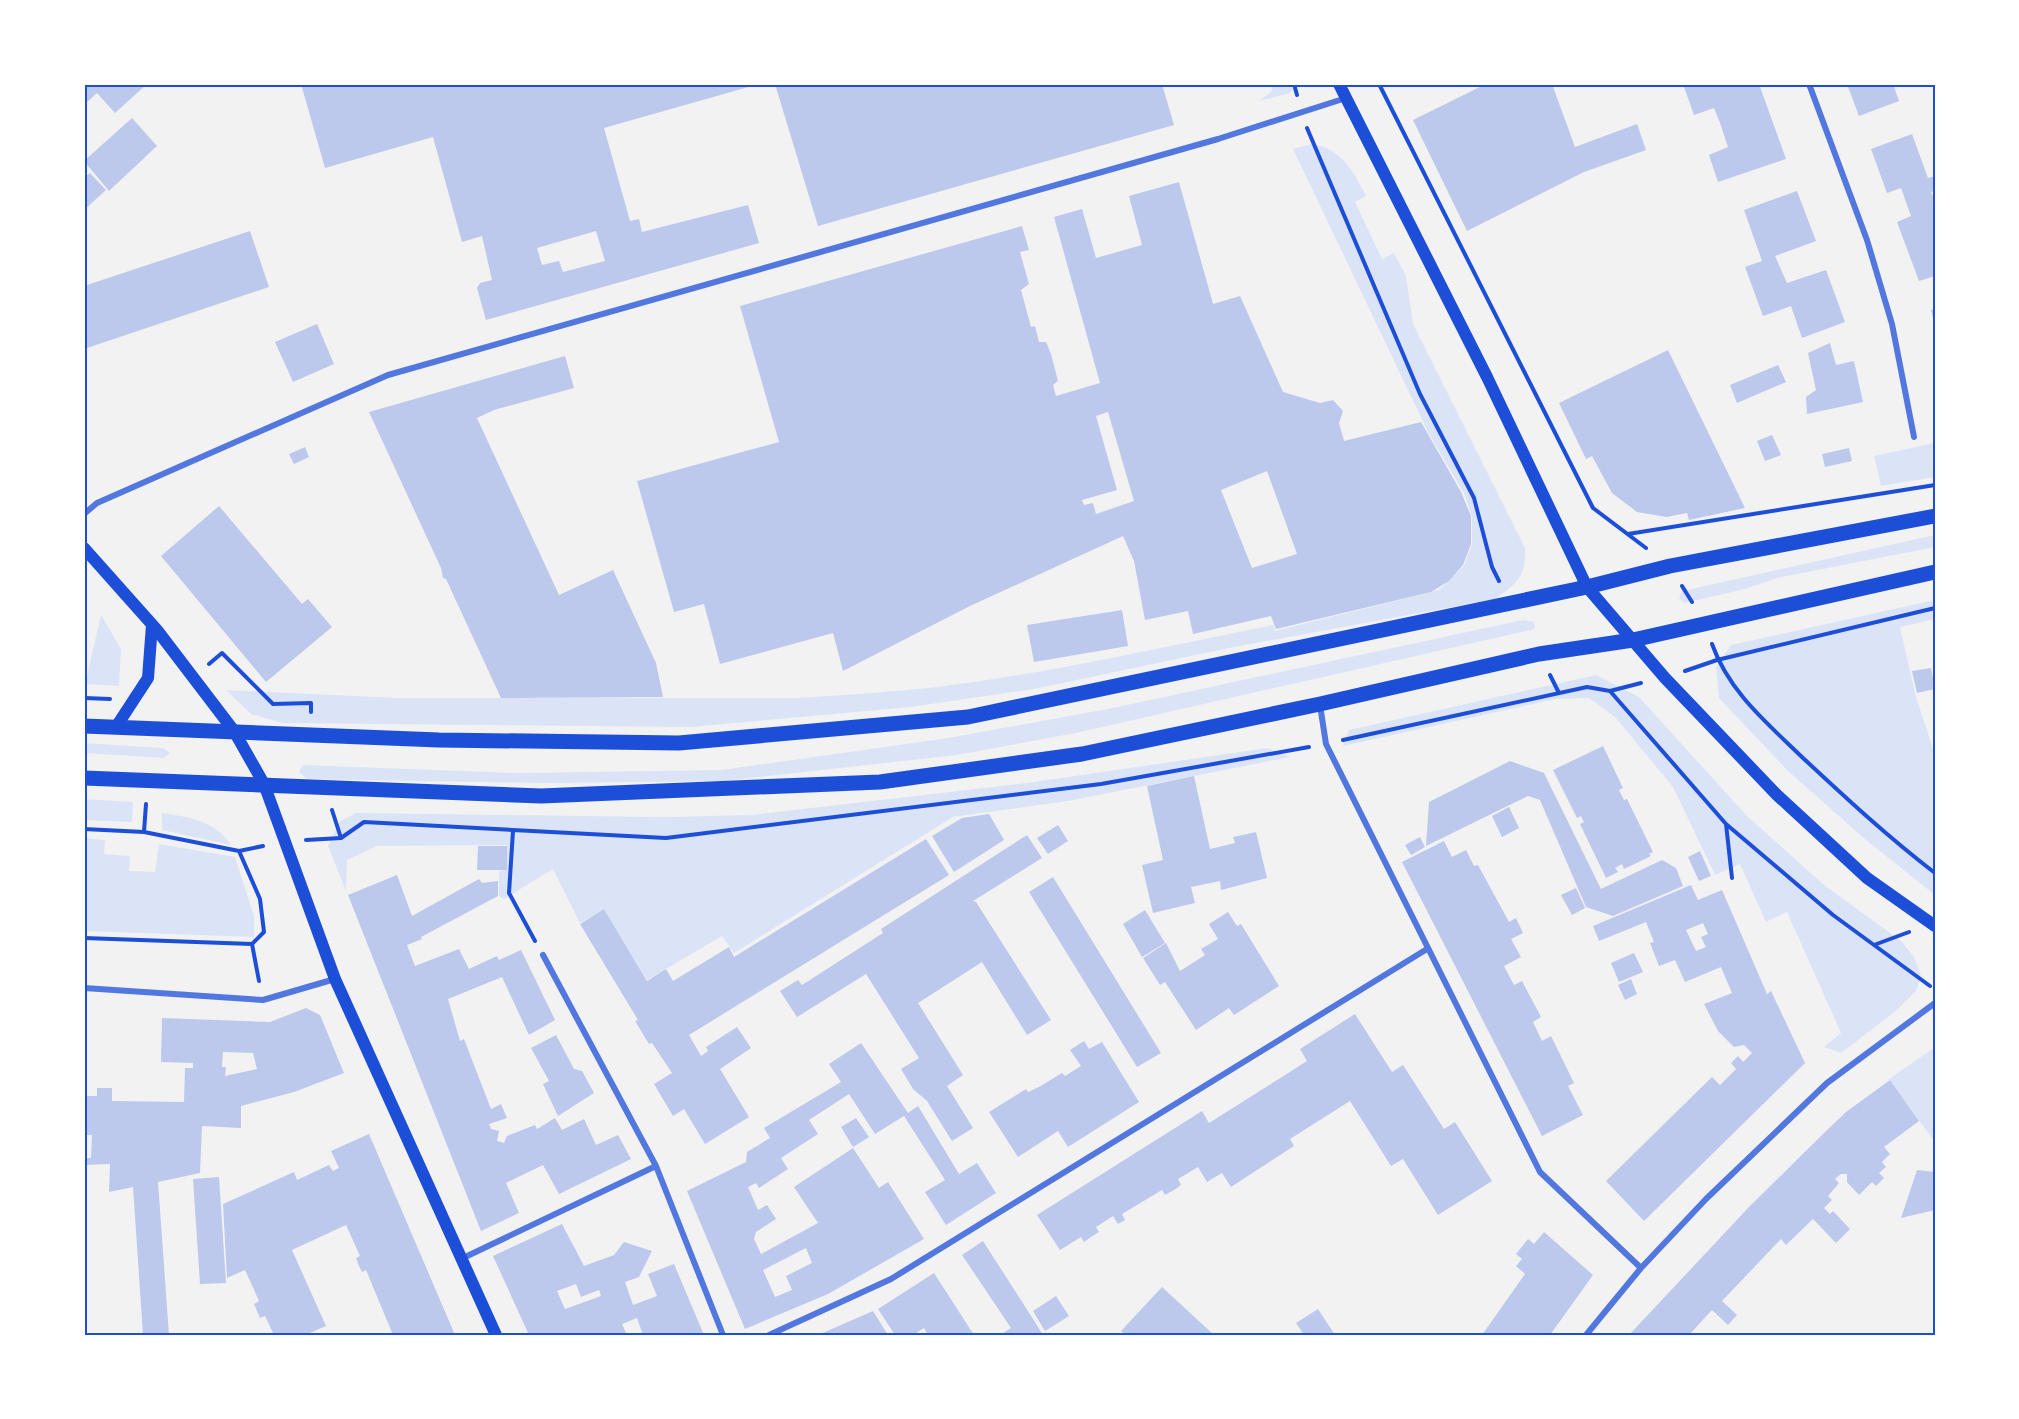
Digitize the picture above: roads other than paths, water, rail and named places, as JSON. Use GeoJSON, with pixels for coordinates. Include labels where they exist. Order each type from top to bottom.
{"type":"FeatureCollection","features":[{"type":"Feature","properties":{"kind":"main road"},"geometry":{"type":"LineString","coordinates":[[1339,84],[1487,377],[1587,587],[1665,678],[1777,795],[1866,878],[1935,926]]}},
{"type":"Feature","properties":{"kind":"main road"},"geometry":{"type":"LineString","coordinates":[[84,726],[439,740],[679,743],[968,717],[1587,587],[1670,566],[1935,516]]}},
{"type":"Feature","properties":{"kind":"main road"},"geometry":{"type":"LineString","coordinates":[[84,548],[152,624],[234,731],[264,784],[335,979],[463,1257],[496,1335]]}},
{"type":"Feature","properties":{"kind":"main road"},"geometry":{"type":"LineString","coordinates":[[84,778],[542,796],[880,782],[1082,754],[1320,704],[1539,654],[1633,640],[1935,572]]}},
{"type":"Feature","properties":{"kind":"main road"},"geometry":{"type":"LineString","coordinates":[[116,727],[148,678],[152,624]]}},
{"type":"Feature","properties":{"kind":"street"},"geometry":{"type":"LineString","coordinates":[[1809,84],[1868,240],[1892,324],[1914,437]]}},
{"type":"Feature","properties":{"kind":"street"},"geometry":{"type":"LineString","coordinates":[[84,514],[107,498],[388,375],[665,298],[1301,114],[1346,98]]}},
{"type":"Feature","properties":{"kind":"street"},"geometry":{"type":"LineString","coordinates":[[1320,704],[1326,744],[1540,1172],[1641,1268]]}},
{"type":"Feature","properties":{"kind":"street"},"geometry":{"type":"LineString","coordinates":[[769,1335],[891,1279],[1428,949]]}},
{"type":"Feature","properties":{"kind":"street"},"geometry":{"type":"LineString","coordinates":[[543,955],[656,1166],[723,1335]]}},
{"type":"Feature","properties":{"kind":"street"},"geometry":{"type":"LineString","coordinates":[[84,988],[263,1000],[335,979]]}},
{"type":"Feature","properties":{"kind":"street"},"geometry":{"type":"LineString","coordinates":[[1586,1335],[1641,1268],[1706,1199],[1827,1083],[1935,1003]]}},
{"type":"Feature","properties":{"kind":"street"},"geometry":{"type":"LineString","coordinates":[[463,1257],[656,1166]]}}]}
